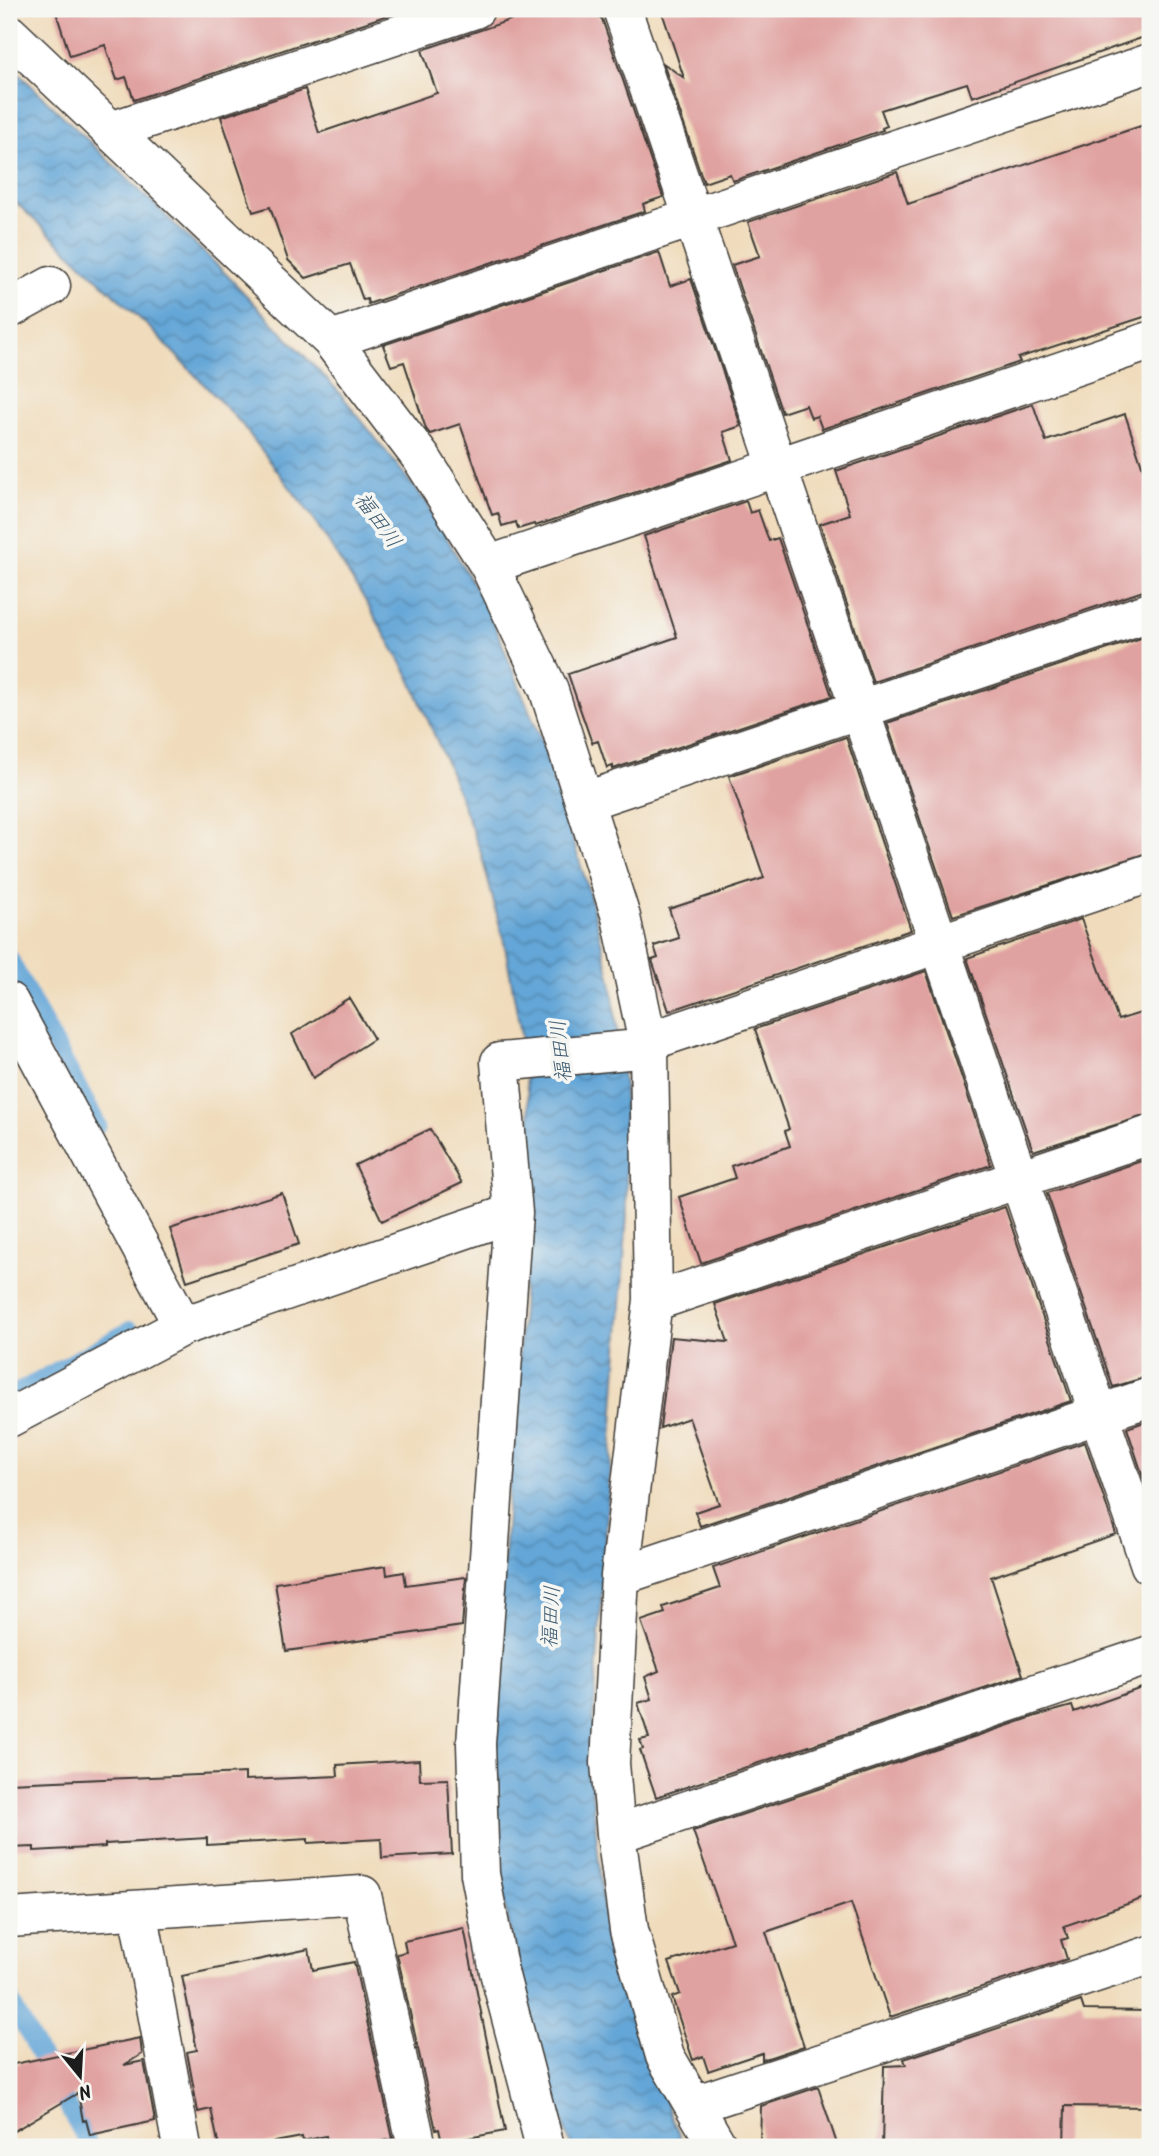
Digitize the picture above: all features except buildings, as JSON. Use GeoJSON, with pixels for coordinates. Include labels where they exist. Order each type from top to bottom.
{"type":"FeatureCollection","features":[{"type":"Feature","properties":{"kind":"street"},"geometry":{"type":"LineString","coordinates":[[111,131],[475,9]]}},
{"type":"Feature","properties":{"kind":"street"},"geometry":{"type":"LineString","coordinates":[[622,9],[1150,1565]]}},
{"type":"Feature","properties":{"kind":"street"},"geometry":{"type":"LineString","coordinates":[[9,34],[331,340],[422,459],[489,565],[548,688],[586,801],[621,916],[642,1047],[653,1302],[620,1576],[610,1763],[629,1930],[636,1955],[665,2056],[718,2147]]}},
{"type":"Feature","properties":{"kind":"street"},"geometry":{"type":"LineString","coordinates":[[331,340],[1150,63]]}},
{"type":"Feature","properties":{"kind":"street"},"geometry":{"type":"LineString","coordinates":[[9,309],[51,286]]}},
{"type":"Feature","properties":{"kind":"street"},"geometry":{"type":"LineString","coordinates":[[489,565],[1150,341]]}},
{"type":"Feature","properties":{"kind":"street"},"geometry":{"type":"LineString","coordinates":[[586,801],[1150,612]]}},
{"type":"Feature","properties":{"kind":"street"},"geometry":{"type":"LineString","coordinates":[[545,2147],[499,1972],[480,1874],[477,1744],[513,1213],[500,1062],[642,1047],[1150,873]]}},
{"type":"Feature","properties":{"kind":"street"},"geometry":{"type":"LineString","coordinates":[[9,1002],[183,1326]]}},
{"type":"Feature","properties":{"kind":"street"},"geometry":{"type":"LineString","coordinates":[[653,1302],[1150,1135]]}},
{"type":"Feature","properties":{"kind":"street"},"geometry":{"type":"LineString","coordinates":[[9,1418],[183,1326],[513,1213]]}},
{"type":"Feature","properties":{"kind":"street"},"geometry":{"type":"LineString","coordinates":[[620,1576],[1150,1397]]}},
{"type":"Feature","properties":{"kind":"street"},"geometry":{"type":"LineString","coordinates":[[617,1834],[1150,1655]]}},
{"type":"Feature","properties":{"kind":"street"},"geometry":{"type":"LineString","coordinates":[[9,1918],[362,1895],[417,2147]]}},
{"type":"Feature","properties":{"kind":"street"},"geometry":{"type":"LineString","coordinates":[[138,1910],[182,2147]]}},
{"type":"Feature","properties":{"kind":"street"},"geometry":{"type":"LineString","coordinates":[[694,2105],[1150,1955]]}},
{"type":"Feature","properties":{"kind":"water","name":"福田川"},"geometry":{"type":"Polygon","coordinates":[[[9,64],[223,271],[339,392],[427,503],[490,614],[540,737],[587,885],[611,980],[624,1087],[627,1214],[590,1771],[606,1933],[642,2045],[684,2147],[571,2147],[537,2044],[497,1873],[490,1746],[527,1242],[531,1128],[522,1040],[505,946],[481,853],[409,676],[311,515],[240,422],[151,329],[9,196],[9,64]]]}},
{"type":"Feature","properties":{"kind":"waterway"},"geometry":{"type":"LineString","coordinates":[[9,958],[98,1125]]}},
{"type":"Feature","properties":{"kind":"waterway"},"geometry":{"type":"LineString","coordinates":[[9,1397],[130,1330]]}},
{"type":"Feature","properties":{"kind":"waterway"},"geometry":{"type":"LineString","coordinates":[[9,1998],[90,2147]]}}]}
